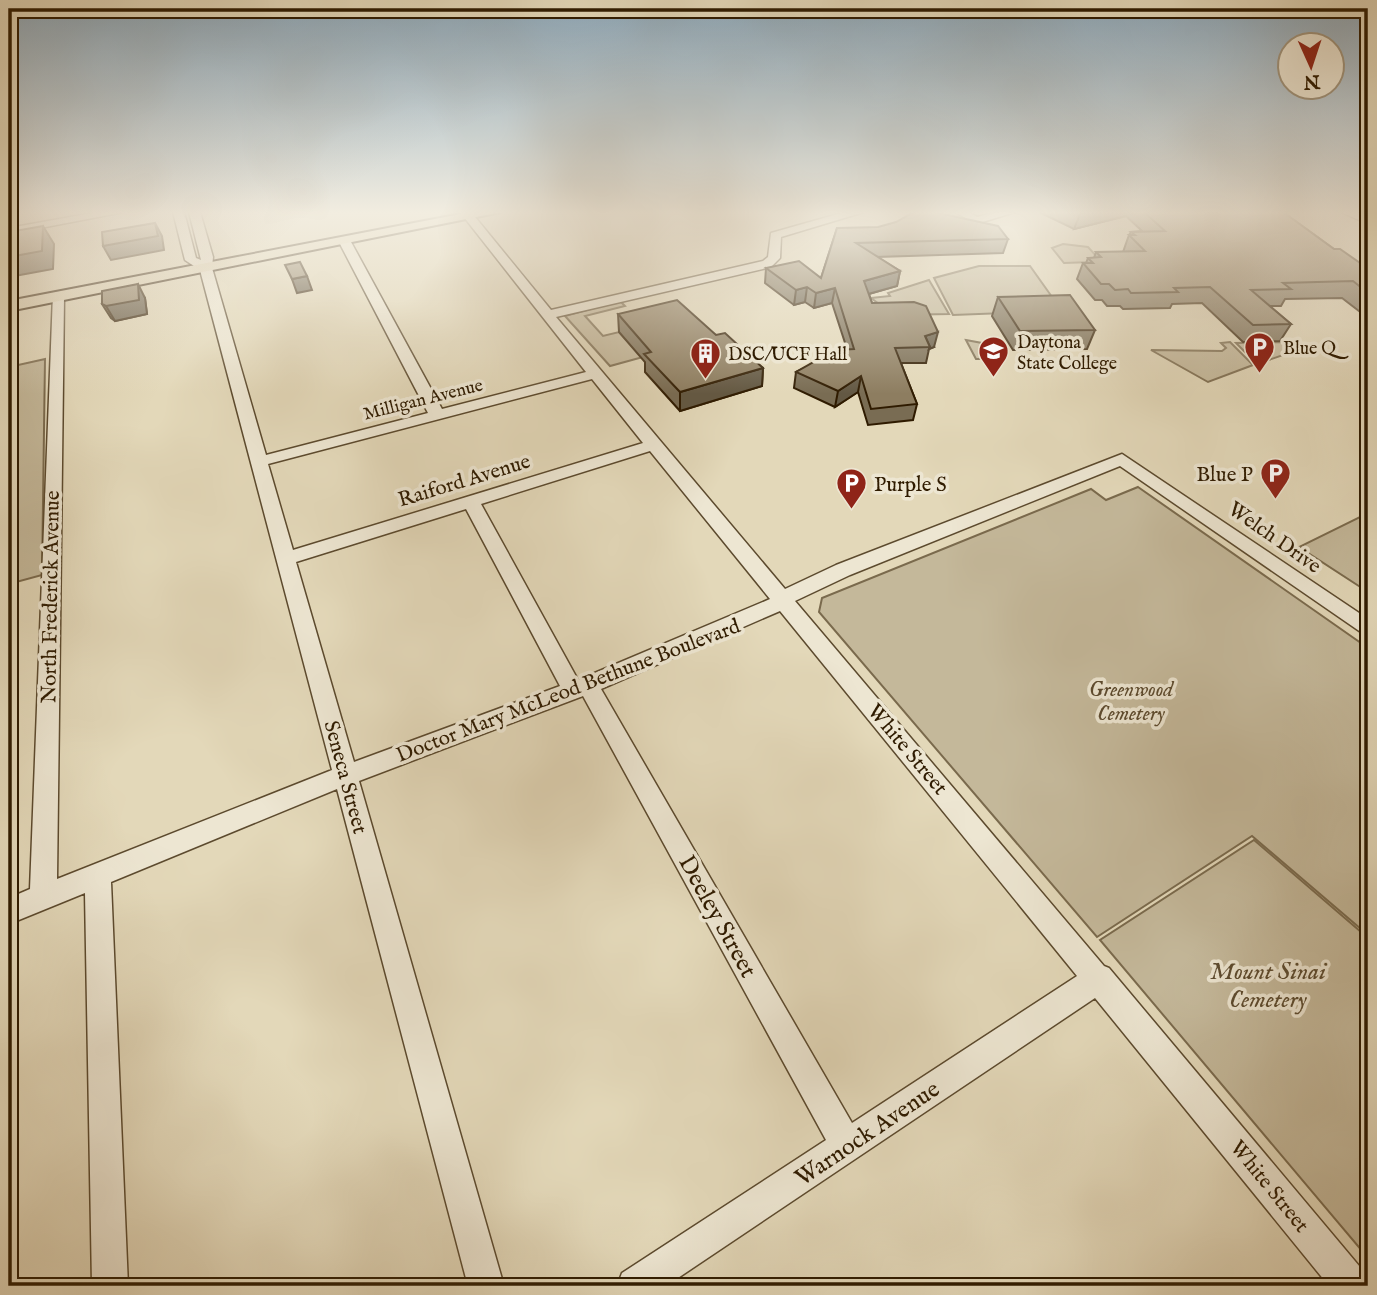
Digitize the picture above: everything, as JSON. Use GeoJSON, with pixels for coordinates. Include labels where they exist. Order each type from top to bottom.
{"type":"FeatureCollection","features":[{"type":"Feature","properties":{"kind":"main road"},"geometry":{"type":"LineString","coordinates":[[9,295],[140,272]]}},
{"type":"Feature","properties":{"kind":"main road"},"geometry":{"type":"LineString","coordinates":[[9,306],[158,272]]}},
{"type":"Feature","properties":{"kind":"street","name":"Seneca Street"},"geometry":{"type":"LineString","coordinates":[[204,272],[261,461],[486,1286]]}},
{"type":"Feature","properties":{"kind":"street"},"geometry":{"type":"LineString","coordinates":[[361,272],[437,415]]}},
{"type":"Feature","properties":{"kind":"street","name":"White Street"},"geometry":{"type":"LineString","coordinates":[[512,272],[1352,1286]]}},
{"type":"Feature","properties":{"kind":"street"},"geometry":{"type":"LineString","coordinates":[[546,315],[730,272]]}},
{"type":"Feature","properties":{"kind":"street","name":"North Frederick Avenue"},"geometry":{"type":"LineString","coordinates":[[43,897],[58,297]]}},
{"type":"Feature","properties":{"kind":"street","name":"Milligan Avenue"},"geometry":{"type":"LineString","coordinates":[[261,461],[595,374]]}},
{"type":"Feature","properties":{"kind":"street","name":"Raiford Avenue"},"geometry":{"type":"LineString","coordinates":[[287,558],[654,445]]}},
{"type":"Feature","properties":{"kind":"street","name":"Doctor Mary McLeod Bethune Boulevard"},"geometry":{"type":"LineString","coordinates":[[9,911],[346,775],[581,688],[785,602],[801,588],[843,570],[1122,459]]}},
{"type":"Feature","properties":{"kind":"street","name":"Welch Drive"},"geometry":{"type":"LineString","coordinates":[[1122,459],[1368,629]]}},
{"type":"Feature","properties":{"kind":"street","name":"Deeley Street"},"geometry":{"type":"LineString","coordinates":[[471,502],[847,1146]]}},
{"type":"Feature","properties":{"kind":"street"},"geometry":{"type":"LineString","coordinates":[[98,875],[110,1286]]}},
{"type":"Feature","properties":{"kind":"street","name":"Warnock Avenue"},"geometry":{"type":"LineString","coordinates":[[635,1286],[1099,978]]}},
{"type":"Feature","properties":{"kind":"green space"},"geometry":{"type":"Polygon","coordinates":[[[955,272],[1035,272],[1062,311],[953,315],[934,278],[955,272]]]}},
{"type":"Feature","properties":{"kind":"green space"},"geometry":{"type":"Polygon","coordinates":[[[929,280],[949,314],[894,315],[871,298],[890,296],[888,293],[929,280]]]}},
{"type":"Feature","properties":{"kind":"green space"},"geometry":{"type":"Polygon","coordinates":[[[620,301],[625,306],[585,316],[603,336],[619,332],[643,357],[610,366],[565,316],[620,301]]]}},
{"type":"Feature","properties":{"kind":"green space"},"geometry":{"type":"Polygon","coordinates":[[[966,340],[998,346],[1005,359],[976,359],[966,340]]]}},
{"type":"Feature","properties":{"kind":"green space"},"geometry":{"type":"Polygon","coordinates":[[[1230,342],[1253,365],[1208,382],[1151,350],[1222,351],[1226,348],[1221,343],[1230,342]]]}},
{"type":"Feature","properties":{"kind":"green space"},"geometry":{"type":"Polygon","coordinates":[[[1284,342],[1295,351],[1257,364],[1236,343],[1284,342]]]}},
{"type":"Feature","properties":{"kind":"green space"},"geometry":{"type":"Polygon","coordinates":[[[45,359],[42,575],[9,584],[9,367],[45,359]]]}},
{"type":"Feature","properties":{"kind":"green space","name":"Greenwood Cemetery"},"geometry":{"type":"Polygon","coordinates":[[[1138,487],[1368,648],[1368,935],[1252,836],[1097,937],[819,612],[822,598],[1091,489],[1106,500],[1138,487]]]}},
{"type":"Feature","properties":{"kind":"green space"},"geometry":{"type":"Polygon","coordinates":[[[1368,513],[1368,592],[1299,547],[1368,513]]]}},
{"type":"Feature","properties":{"kind":"green space","name":"Mount Sinai Cemetery"},"geometry":{"type":"Polygon","coordinates":[[[1254,840],[1368,938],[1368,1258],[1100,940],[1254,840]]]}},
{"type":"Feature","properties":{"kind":"building"},"geometry":{"type":"Polygon","coordinates":[[[289,272],[305,272],[307,276],[292,279],[289,272]]]}},
{"type":"Feature","properties":{"kind":"building"},"geometry":{"type":"Polygon","coordinates":[[[772,272],[814,272],[821,278],[823,272],[895,272],[864,281],[872,303],[914,302],[926,306],[938,332],[925,336],[930,347],[895,348],[917,404],[871,409],[861,376],[838,391],[796,372],[835,350],[854,349],[835,288],[816,293],[807,287],[796,290],[772,272]]]}},
{"type":"Feature","properties":{"kind":"building"},"geometry":{"type":"Polygon","coordinates":[[[1091,272],[1368,272],[1368,293],[1353,281],[1283,283],[1291,289],[1251,290],[1291,324],[1253,325],[1210,287],[1174,288],[1178,292],[1131,293],[1128,289],[1115,290],[1109,284],[1101,284],[1091,272]]]}},
{"type":"Feature","properties":{"kind":"building"},"geometry":{"type":"Polygon","coordinates":[[[138,284],[139,300],[106,306],[102,304],[102,291],[138,284]]]}},
{"type":"Feature","properties":{"kind":"building"},"geometry":{"type":"Polygon","coordinates":[[[1070,295],[1095,330],[1020,331],[998,297],[1070,295]]]}},
{"type":"Feature","properties":{"kind":"building"},"geometry":{"type":"Polygon","coordinates":[[[677,300],[716,335],[725,333],[763,368],[680,392],[644,354],[651,352],[618,314],[677,300]]]}},
{"type":"Feature","properties":{"kind":"place","name":"Blue Q"},"geometry":{"type":"Point","coordinates":[1260,375]}},
{"type":"Feature","properties":{"kind":"place","name":"Daytona State College"},"geometry":{"type":"Point","coordinates":[994,379]}},
{"type":"Feature","properties":{"kind":"place","name":"DSC/UCF Hall"},"geometry":{"type":"Point","coordinates":[705,381]}},
{"type":"Feature","properties":{"kind":"place","name":"Blue P"},"geometry":{"type":"Point","coordinates":[1276,501]}},
{"type":"Feature","properties":{"kind":"place","name":"Purple S"},"geometry":{"type":"Point","coordinates":[851,511]}}]}
